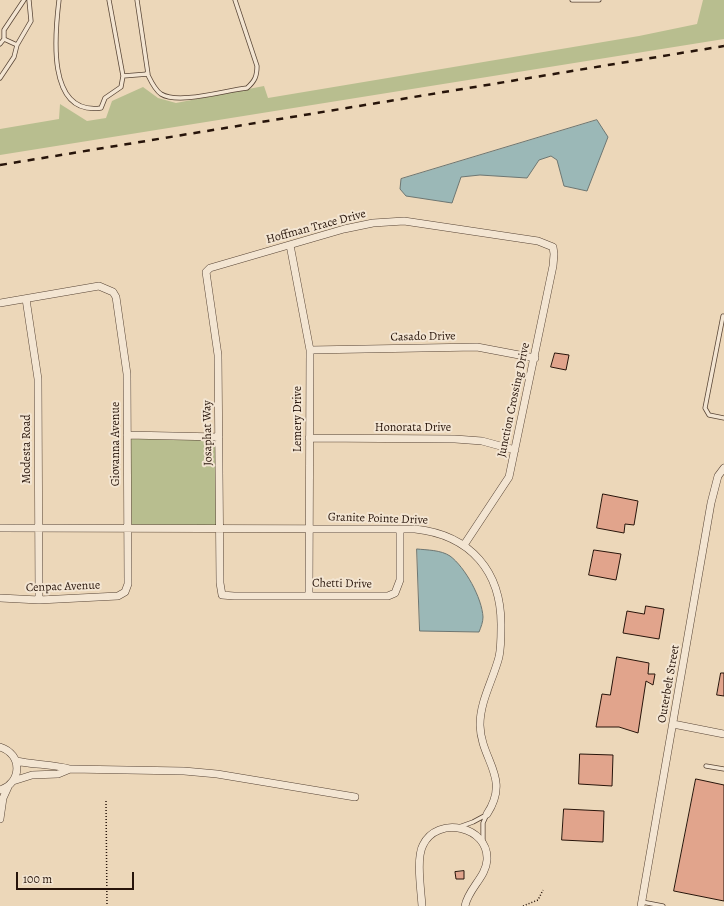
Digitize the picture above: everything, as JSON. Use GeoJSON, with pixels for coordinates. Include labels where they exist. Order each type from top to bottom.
{"type":"FeatureCollection","features":[{"type":"Feature","properties":{"kind":"street","name":"Hoffman Trace Drive"},"geometry":{"type":"LineString","coordinates":[[206,272],[214,266],[344,229],[373,223],[404,221],[538,241],[553,247]]}},
{"type":"Feature","properties":{"kind":"street","name":"Lemery Drive"},"geometry":{"type":"LineString","coordinates":[[290,245],[310,350],[309,595]]}},
{"type":"Feature","properties":{"kind":"street","name":"Junction Crossing Drive"},"geometry":{"type":"LineString","coordinates":[[464,545],[509,477],[553,266],[553,247]]}},
{"type":"Feature","properties":{"kind":"street","name":"Josaphat Way"},"geometry":{"type":"LineString","coordinates":[[206,272],[218,355],[221,527],[220,583],[222,595]]}},
{"type":"Feature","properties":{"kind":"street","name":"Giovanna Avenue"},"geometry":{"type":"LineString","coordinates":[[26,299],[99,286],[113,292],[116,297],[127,374],[128,584],[125,592]]}},
{"type":"Feature","properties":{"kind":"street"},"geometry":{"type":"LineString","coordinates":[[0,304],[26,299]]}},
{"type":"Feature","properties":{"kind":"street","name":"Modesta Road"},"geometry":{"type":"LineString","coordinates":[[26,299],[38,379],[39,600]]}},
{"type":"Feature","properties":{"kind":"street","name":"Casado Drive"},"geometry":{"type":"LineString","coordinates":[[310,350],[477,347],[535,358]]}},
{"type":"Feature","properties":{"kind":"street"},"geometry":{"type":"LineString","coordinates":[[127,435],[219,437]]}},
{"type":"Feature","properties":{"kind":"street","name":"Honorata Drive"},"geometry":{"type":"LineString","coordinates":[[309,438],[455,439],[482,441],[515,450]]}},
{"type":"Feature","properties":{"kind":"street","name":"Outerbelt Street"},"geometry":{"type":"LineString","coordinates":[[642,904],[711,503],[718,476],[724,468]]}},
{"type":"Feature","properties":{"kind":"street","name":"Granite Pointe Drive"},"geometry":{"type":"LineString","coordinates":[[0,528],[221,527],[400,529],[432,531],[449,537],[464,545],[487,569],[496,585],[501,607],[499,656],[483,705],[480,724],[484,747],[497,782],[494,803],[487,814]]}},
{"type":"Feature","properties":{"kind":"street","name":"Chetti Drive"},"geometry":{"type":"LineString","coordinates":[[222,595],[388,596],[395,593],[400,580],[400,529]]}},
{"type":"Feature","properties":{"kind":"street","name":"Cenpac Avenue"},"geometry":{"type":"LineString","coordinates":[[0,598],[39,600],[118,596],[125,592]]}},
{"type":"Feature","properties":{"kind":"street"},"geometry":{"type":"LineString","coordinates":[[673,724],[724,734]]}},
{"type":"Feature","properties":{"kind":"street"},"geometry":{"type":"LineString","coordinates":[[0,747],[8,750],[16,761],[17,775],[3,798],[0,819]]}},
{"type":"Feature","properties":{"kind":"street"},"geometry":{"type":"LineString","coordinates":[[16,761],[33,764],[56,765],[70,769],[152,770],[211,774],[355,797]]}},
{"type":"Feature","properties":{"kind":"street"},"geometry":{"type":"LineString","coordinates":[[0,790],[32,775],[58,774],[70,769]]}},
{"type":"Feature","properties":{"kind":"street"},"geometry":{"type":"LineString","coordinates":[[422,906],[420,856],[422,846],[439,830],[448,827],[458,827],[476,835],[485,845],[486,865],[464,906]]}},
{"type":"Feature","properties":{"kind":"lane"},"geometry":{"type":"LineString","coordinates":[[0,44],[4,39],[4,30],[24,0]]}},
{"type":"Feature","properties":{"kind":"lane"},"geometry":{"type":"LineString","coordinates":[[0,78],[14,57],[17,45],[31,21],[29,0]]}},
{"type":"Feature","properties":{"kind":"lane"},"geometry":{"type":"LineString","coordinates":[[59,0],[55,47],[62,87],[75,104],[96,109],[101,108],[105,98],[121,87],[123,76],[109,0]]}},
{"type":"Feature","properties":{"kind":"lane"},"geometry":{"type":"LineString","coordinates":[[137,0],[147,73],[153,86],[161,94],[171,98],[185,98],[247,88],[253,83],[256,76],[257,66],[235,0]]}},
{"type":"Feature","properties":{"kind":"lane"},"geometry":{"type":"LineString","coordinates":[[572,0],[599,0]]}},
{"type":"Feature","properties":{"kind":"lane"},"geometry":{"type":"LineString","coordinates":[[4,39],[17,45]]}},
{"type":"Feature","properties":{"kind":"lane"},"geometry":{"type":"LineString","coordinates":[[123,76],[147,73]]}},
{"type":"Feature","properties":{"kind":"lane"},"geometry":{"type":"LineString","coordinates":[[723,316],[705,408],[709,415],[724,418]]}},
{"type":"Feature","properties":{"kind":"lane"},"geometry":{"type":"LineString","coordinates":[[706,766],[724,769]]}},
{"type":"Feature","properties":{"kind":"lane"},"geometry":{"type":"LineString","coordinates":[[458,827],[473,822],[487,814]]}},
{"type":"Feature","properties":{"kind":"lane"},"geometry":{"type":"LineString","coordinates":[[485,845],[482,837],[483,823],[487,814]]}},
{"type":"Feature","properties":{"kind":"lane"},"geometry":{"type":"LineString","coordinates":[[642,904],[663,906]]}},
{"type":"Feature","properties":{"kind":"path"},"geometry":{"type":"LineString","coordinates":[[106,801],[107,906]]}},
{"type":"Feature","properties":{"kind":"path"},"geometry":{"type":"LineString","coordinates":[[523,906],[538,900],[543,890]]}},
{"type":"Feature","properties":{"kind":"green space"},"geometry":{"type":"Polygon","coordinates":[[[703,0],[724,0],[724,39],[0,155],[0,129],[59,119],[60,104],[87,121],[106,118],[112,101],[143,87],[158,98],[176,103],[264,86],[268,98],[639,36],[697,24],[703,0]]]}},
{"type":"Feature","properties":{"kind":"green space"},"geometry":{"type":"Polygon","coordinates":[[[127,435],[219,437],[221,527],[127,528],[127,435]]]}},
{"type":"Feature","properties":{"kind":"water"},"geometry":{"type":"Polygon","coordinates":[[[597,120],[608,137],[587,191],[564,186],[557,160],[551,156],[539,160],[527,178],[480,175],[461,177],[452,203],[406,196],[400,189],[401,179],[597,120]]]}},
{"type":"Feature","properties":{"kind":"water"},"geometry":{"type":"Polygon","coordinates":[[[417,549],[434,551],[450,556],[467,575],[480,601],[482,609],[483,619],[479,632],[420,631],[417,549]]]}},
{"type":"Feature","properties":{"kind":"building"},"geometry":{"type":"Polygon","coordinates":[[[555,353],[569,355],[566,370],[551,367],[555,353]]]}},
{"type":"Feature","properties":{"kind":"building"},"geometry":{"type":"Polygon","coordinates":[[[603,494],[638,501],[634,525],[625,524],[624,533],[597,528],[603,494]]]}},
{"type":"Feature","properties":{"kind":"building"},"geometry":{"type":"Polygon","coordinates":[[[594,550],[621,554],[616,580],[589,575],[594,550]]]}},
{"type":"Feature","properties":{"kind":"building"},"geometry":{"type":"Polygon","coordinates":[[[646,606],[664,609],[659,639],[623,633],[627,611],[644,614],[646,606]]]}},
{"type":"Feature","properties":{"kind":"building"},"geometry":{"type":"Polygon","coordinates":[[[617,657],[649,663],[648,674],[655,674],[653,685],[646,681],[638,733],[619,727],[596,727],[602,694],[610,695],[617,657]]]}},
{"type":"Feature","properties":{"kind":"building"},"geometry":{"type":"Polygon","coordinates":[[[721,673],[724,673],[724,696],[717,695],[721,673]]]}},
{"type":"Feature","properties":{"kind":"building"},"geometry":{"type":"Polygon","coordinates":[[[580,754],[613,755],[612,786],[579,784],[580,754]]]}},
{"type":"Feature","properties":{"kind":"building"},"geometry":{"type":"Polygon","coordinates":[[[696,779],[724,785],[724,901],[674,891],[696,779]]]}},
{"type":"Feature","properties":{"kind":"building"},"geometry":{"type":"Polygon","coordinates":[[[564,809],[604,811],[603,842],[562,840],[564,809]]]}},
{"type":"Feature","properties":{"kind":"building"},"geometry":{"type":"Polygon","coordinates":[[[464,871],[464,879],[456,879],[455,872],[464,871]]]}},
{"type":"Feature","properties":{"kind":"railway"},"geometry":{"type":"LineString","coordinates":[[0,165],[724,46]]}}]}
